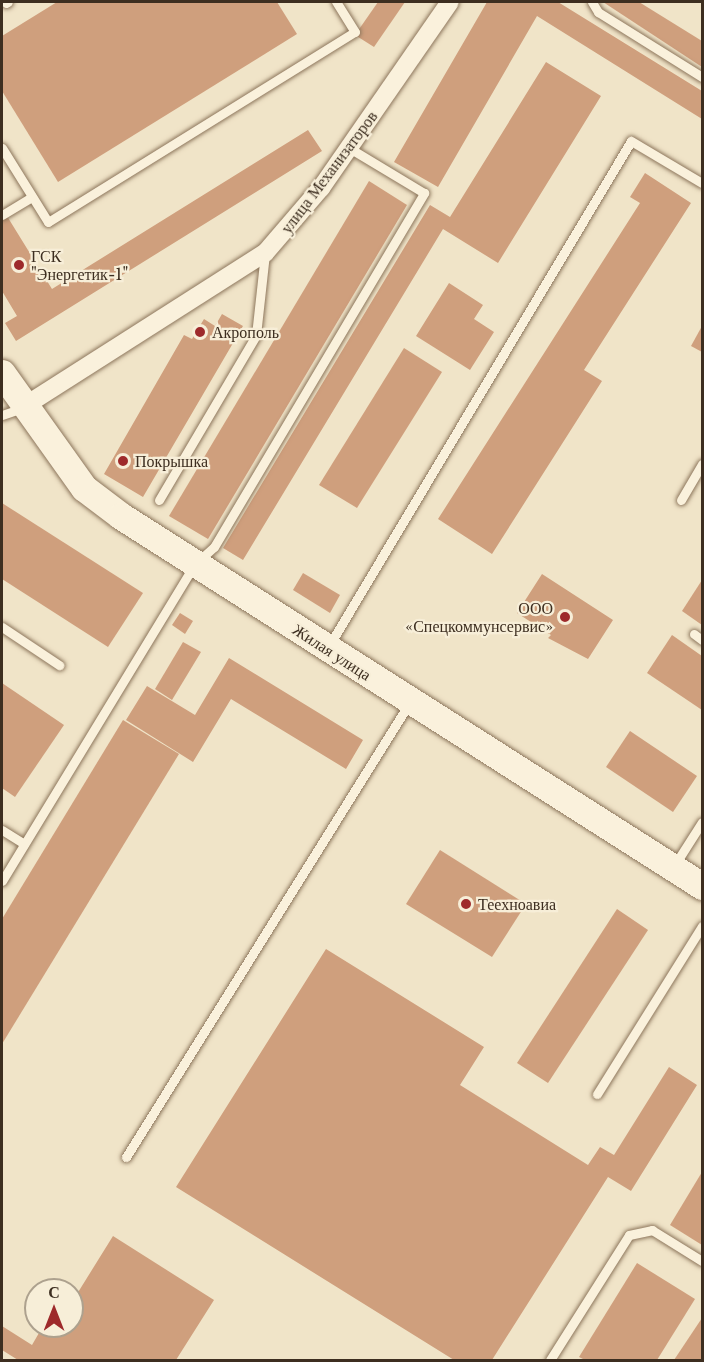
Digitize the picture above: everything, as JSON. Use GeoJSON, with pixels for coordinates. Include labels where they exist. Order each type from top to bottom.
{"type":"FeatureCollection","features":[{"type":"Feature","properties":{"kind":"main road","name":"Жилая улица"},"geometry":{"type":"LineString","coordinates":[[2,373],[12,411],[84,488],[195,564],[702,886]]}},
{"type":"Feature","properties":{"kind":"street","name":"улица Механизаторов"},"geometry":{"type":"LineString","coordinates":[[12,411],[265,253],[295,223],[450,2]]}},
{"type":"Feature","properties":{"kind":"lane"},"geometry":{"type":"LineString","coordinates":[[2,148],[48,222],[355,32],[336,2]]}},
{"type":"Feature","properties":{"kind":"lane"},"geometry":{"type":"LineString","coordinates":[[592,2],[598,12],[702,77]]}},
{"type":"Feature","properties":{"kind":"lane"},"geometry":{"type":"LineString","coordinates":[[327,649],[631,141],[702,183]]}},
{"type":"Feature","properties":{"kind":"lane"},"geometry":{"type":"LineString","coordinates":[[2,881],[195,564],[214,547],[424,193],[349,148]]}},
{"type":"Feature","properties":{"kind":"lane"},"geometry":{"type":"LineString","coordinates":[[2,215],[32,196]]}},
{"type":"Feature","properties":{"kind":"lane"},"geometry":{"type":"LineString","coordinates":[[159,500],[256,335],[265,253]]}},
{"type":"Feature","properties":{"kind":"lane"},"geometry":{"type":"LineString","coordinates":[[681,500],[702,464]]}},
{"type":"Feature","properties":{"kind":"lane"},"geometry":{"type":"LineString","coordinates":[[2,627],[59,664]]}},
{"type":"Feature","properties":{"kind":"lane"},"geometry":{"type":"LineString","coordinates":[[694,634],[702,640]]}},
{"type":"Feature","properties":{"kind":"lane"},"geometry":{"type":"LineString","coordinates":[[126,1157],[410,702]]}},
{"type":"Feature","properties":{"kind":"lane"},"geometry":{"type":"LineString","coordinates":[[673,868],[702,822]]}},
{"type":"Feature","properties":{"kind":"lane"},"geometry":{"type":"LineString","coordinates":[[2,830],[24,844]]}},
{"type":"Feature","properties":{"kind":"lane"},"geometry":{"type":"LineString","coordinates":[[597,1094],[702,926]]}},
{"type":"Feature","properties":{"kind":"lane"},"geometry":{"type":"LineString","coordinates":[[550,1360],[629,1235],[652,1230],[702,1261]]}},
{"type":"Feature","properties":{"kind":"building"},"geometry":{"type":"Polygon","coordinates":[[[57,2],[277,2],[297,34],[58,182],[2,91],[2,36],[57,2]]]}},
{"type":"Feature","properties":{"kind":"building"},"geometry":{"type":"Polygon","coordinates":[[[378,2],[405,2],[374,47],[355,35],[378,2]]]}},
{"type":"Feature","properties":{"kind":"building"},"geometry":{"type":"Polygon","coordinates":[[[487,2],[558,2],[702,91],[702,119],[537,16],[438,187],[394,162],[487,2]]]}},
{"type":"Feature","properties":{"kind":"building"},"geometry":{"type":"Polygon","coordinates":[[[603,2],[639,2],[702,41],[702,67],[603,2]]]}},
{"type":"Feature","properties":{"kind":"building"},"geometry":{"type":"Polygon","coordinates":[[[546,62],[601,96],[498,263],[443,229],[243,560],[223,548],[430,205],[450,217],[546,62]]]}},
{"type":"Feature","properties":{"kind":"building"},"geometry":{"type":"Polygon","coordinates":[[[308,130],[322,151],[16,341],[5,323],[17,316],[2,291],[2,208],[52,289],[308,130]]]}},
{"type":"Feature","properties":{"kind":"building"},"geometry":{"type":"Polygon","coordinates":[[[645,173],[691,203],[584,370],[602,381],[492,554],[438,519],[640,203],[630,197],[645,173]]]}},
{"type":"Feature","properties":{"kind":"building"},"geometry":{"type":"Polygon","coordinates":[[[369,181],[407,205],[208,539],[169,516],[369,181]]]}},
{"type":"Feature","properties":{"kind":"building"},"geometry":{"type":"Polygon","coordinates":[[[449,283],[483,305],[474,319],[494,332],[470,370],[416,336],[449,283]]]}},
{"type":"Feature","properties":{"kind":"building"},"geometry":{"type":"Polygon","coordinates":[[[222,314],[243,326],[143,497],[104,474],[184,335],[192,339],[204,319],[215,326],[222,314]]]}},
{"type":"Feature","properties":{"kind":"building"},"geometry":{"type":"Polygon","coordinates":[[[702,326],[702,352],[691,346],[702,326]]]}},
{"type":"Feature","properties":{"kind":"building"},"geometry":{"type":"Polygon","coordinates":[[[404,348],[442,372],[357,508],[319,485],[404,348]]]}},
{"type":"Feature","properties":{"kind":"building"},"geometry":{"type":"Polygon","coordinates":[[[2,503],[143,593],[108,647],[2,579],[2,503]]]}},
{"type":"Feature","properties":{"kind":"building"},"geometry":{"type":"Polygon","coordinates":[[[303,573],[340,595],[330,613],[293,590],[303,573]]]}},
{"type":"Feature","properties":{"kind":"building","name":"ООО «Спецкоммунсервис»"},"geometry":{"type":"Polygon","coordinates":[[[542,574],[613,620],[588,659],[548,638],[551,635],[517,613],[542,574]]]}},
{"type":"Feature","properties":{"kind":"building"},"geometry":{"type":"Polygon","coordinates":[[[702,580],[702,625],[682,611],[702,580]]]}},
{"type":"Feature","properties":{"kind":"building"},"geometry":{"type":"Polygon","coordinates":[[[180,613],[193,621],[185,634],[172,625],[180,613]]]}},
{"type":"Feature","properties":{"kind":"building"},"geometry":{"type":"Polygon","coordinates":[[[672,635],[702,656],[702,710],[647,673],[672,635]]]}},
{"type":"Feature","properties":{"kind":"building"},"geometry":{"type":"Polygon","coordinates":[[[183,642],[201,652],[172,700],[155,689],[183,642]]]}},
{"type":"Feature","properties":{"kind":"building"},"geometry":{"type":"Polygon","coordinates":[[[229,658],[363,740],[346,769],[231,699],[193,762],[126,720],[147,686],[195,715],[229,658]]]}},
{"type":"Feature","properties":{"kind":"building"},"geometry":{"type":"Polygon","coordinates":[[[2,683],[64,725],[15,797],[2,788],[2,683]]]}},
{"type":"Feature","properties":{"kind":"building"},"geometry":{"type":"Polygon","coordinates":[[[123,720],[179,754],[2,1044],[2,919],[123,720]]]}},
{"type":"Feature","properties":{"kind":"building"},"geometry":{"type":"Polygon","coordinates":[[[630,731],[697,776],[673,812],[606,767],[630,731]]]}},
{"type":"Feature","properties":{"kind":"building","name":"Теехноавиа"},"geometry":{"type":"Polygon","coordinates":[[[440,850],[526,904],[492,957],[406,904],[440,850]]]}},
{"type":"Feature","properties":{"kind":"building"},"geometry":{"type":"Polygon","coordinates":[[[617,909],[648,930],[548,1083],[517,1063],[617,909]]]}},
{"type":"Feature","properties":{"kind":"building"},"geometry":{"type":"Polygon","coordinates":[[[326,949],[484,1047],[460,1085],[588,1165],[600,1147],[614,1155],[669,1067],[697,1085],[631,1191],[608,1177],[492,1360],[454,1360],[176,1187],[326,949]]]}},
{"type":"Feature","properties":{"kind":"building"},"geometry":{"type":"Polygon","coordinates":[[[702,1172],[702,1245],[670,1225],[702,1172]]]}},
{"type":"Feature","properties":{"kind":"building"},"geometry":{"type":"Polygon","coordinates":[[[113,1236],[214,1300],[176,1360],[18,1360],[2,1350],[2,1326],[32,1345],[36,1338],[84,1338],[84,1283],[113,1236]]]}},
{"type":"Feature","properties":{"kind":"building"},"geometry":{"type":"Polygon","coordinates":[[[637,1263],[695,1299],[657,1360],[585,1360],[579,1357],[637,1263]]]}},
{"type":"Feature","properties":{"kind":"building"},"geometry":{"type":"Polygon","coordinates":[[[702,1318],[702,1360],[674,1360],[702,1318]]]}},
{"type":"Feature","properties":{"kind":"place","name":"ГСК \"Энергетик-1\""},"geometry":{"type":"Point","coordinates":[19,265]}},
{"type":"Feature","properties":{"kind":"place","name":"Акрополь"},"geometry":{"type":"Point","coordinates":[200,332]}},
{"type":"Feature","properties":{"kind":"place","name":"Покрышка"},"geometry":{"type":"Point","coordinates":[123,461]}},
{"type":"Feature","properties":{"kind":"place","name":"ООО «Спецкоммунсервис»"},"geometry":{"type":"Point","coordinates":[565,617]}},
{"type":"Feature","properties":{"kind":"place","name":"Теехноавиа"},"geometry":{"type":"Point","coordinates":[466,904]}}]}
